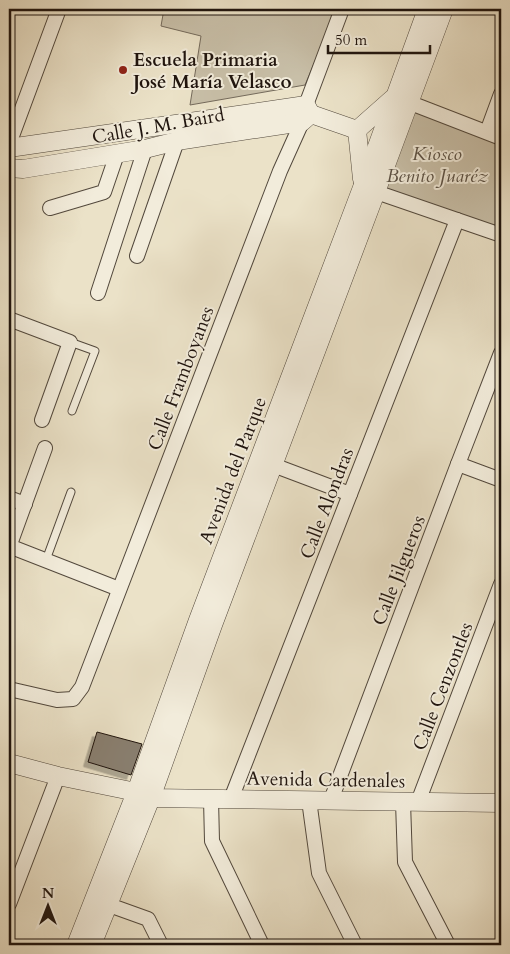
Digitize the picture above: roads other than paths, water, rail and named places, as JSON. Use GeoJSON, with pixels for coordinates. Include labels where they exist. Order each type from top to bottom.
{"type":"FeatureCollection","features":[{"type":"Feature","properties":{"kind":"street"},"geometry":{"type":"LineString","coordinates":[[9,144],[59,9]]}},
{"type":"Feature","properties":{"kind":"street","name":"Calle Framboyanes"},"geometry":{"type":"LineString","coordinates":[[9,689],[57,700],[73,699],[82,687],[280,171],[306,113],[342,9]]}},
{"type":"Feature","properties":{"kind":"street","name":"Avenida del Parque"},"geometry":{"type":"LineString","coordinates":[[76,945],[143,795],[213,625],[273,466],[401,100],[427,9]]}},
{"type":"Feature","properties":{"kind":"street","name":"Avenida del Parque"},"geometry":{"type":"LineString","coordinates":[[401,100],[444,9]]}},
{"type":"Feature","properties":{"kind":"street"},"geometry":{"type":"LineString","coordinates":[[487,132],[501,94]]}},
{"type":"Feature","properties":{"kind":"street"},"geometry":{"type":"LineString","coordinates":[[501,138],[401,100],[357,130],[370,188],[501,235]]}},
{"type":"Feature","properties":{"kind":"street","name":"Calle J. M. Baird"},"geometry":{"type":"LineString","coordinates":[[9,168],[23,169],[145,149],[306,113]]}},
{"type":"Feature","properties":{"kind":"street","name":"Calle J. M. Baird"},"geometry":{"type":"LineString","coordinates":[[9,148],[306,113],[357,130]]}},
{"type":"Feature","properties":{"kind":"street"},"geometry":{"type":"LineString","coordinates":[[137,256],[177,141]]}},
{"type":"Feature","properties":{"kind":"street"},"geometry":{"type":"LineString","coordinates":[[98,293],[145,149]]}},
{"type":"Feature","properties":{"kind":"street"},"geometry":{"type":"LineString","coordinates":[[50,208],[104,192],[117,154]]}},
{"type":"Feature","properties":{"kind":"street","name":"Avenida del Parque"},"geometry":{"type":"LineString","coordinates":[[92,945],[109,905],[202,611],[370,188]]}},
{"type":"Feature","properties":{"kind":"street","name":"Calle Alondras"},"geometry":{"type":"LineString","coordinates":[[231,799],[457,220]]}},
{"type":"Feature","properties":{"kind":"street"},"geometry":{"type":"LineString","coordinates":[[9,319],[70,342],[42,420]]}},
{"type":"Feature","properties":{"kind":"street","name":"Calle Jilgueros"},"geometry":{"type":"LineString","coordinates":[[331,800],[501,353]]}},
{"type":"Feature","properties":{"kind":"street"},"geometry":{"type":"LineString","coordinates":[[45,448],[9,547],[118,589]]}},
{"type":"Feature","properties":{"kind":"street"},"geometry":{"type":"LineString","coordinates":[[458,464],[501,480]]}},
{"type":"Feature","properties":{"kind":"street"},"geometry":{"type":"LineString","coordinates":[[273,466],[350,494]]}},
{"type":"Feature","properties":{"kind":"street"},"geometry":{"type":"LineString","coordinates":[[9,498],[25,504]]}},
{"type":"Feature","properties":{"kind":"street","name":"Calle Cenzontles"},"geometry":{"type":"LineString","coordinates":[[448,945],[405,862],[410,802],[501,584]]}},
{"type":"Feature","properties":{"kind":"street","name":"Avenida Cardenales"},"geometry":{"type":"LineString","coordinates":[[9,762],[58,776],[143,795],[211,799],[501,803]]}},
{"type":"Feature","properties":{"kind":"street"},"geometry":{"type":"LineString","coordinates":[[9,904],[58,776]]}},
{"type":"Feature","properties":{"kind":"street"},"geometry":{"type":"LineString","coordinates":[[211,799],[212,841],[262,945]]}},
{"type":"Feature","properties":{"kind":"street"},"geometry":{"type":"LineString","coordinates":[[309,800],[319,873],[355,945]]}},
{"type":"Feature","properties":{"kind":"street"},"geometry":{"type":"LineString","coordinates":[[109,905],[148,918],[161,945]]}},
{"type":"Feature","properties":{"kind":"lane"},"geometry":{"type":"LineString","coordinates":[[70,342],[95,351],[72,411]]}},
{"type":"Feature","properties":{"kind":"lane"},"geometry":{"type":"LineString","coordinates":[[46,560],[71,492]]}},
{"type":"Feature","properties":{"kind":"place","name":"Escuela Primaria José María Velasco"},"geometry":{"type":"Point","coordinates":[123,70]}},
{"type":"Feature","properties":{"kind":"park label","name":"Kiosco Benito Juaréz"},"geometry":{"type":"Point","coordinates":[437,164]}}]}
